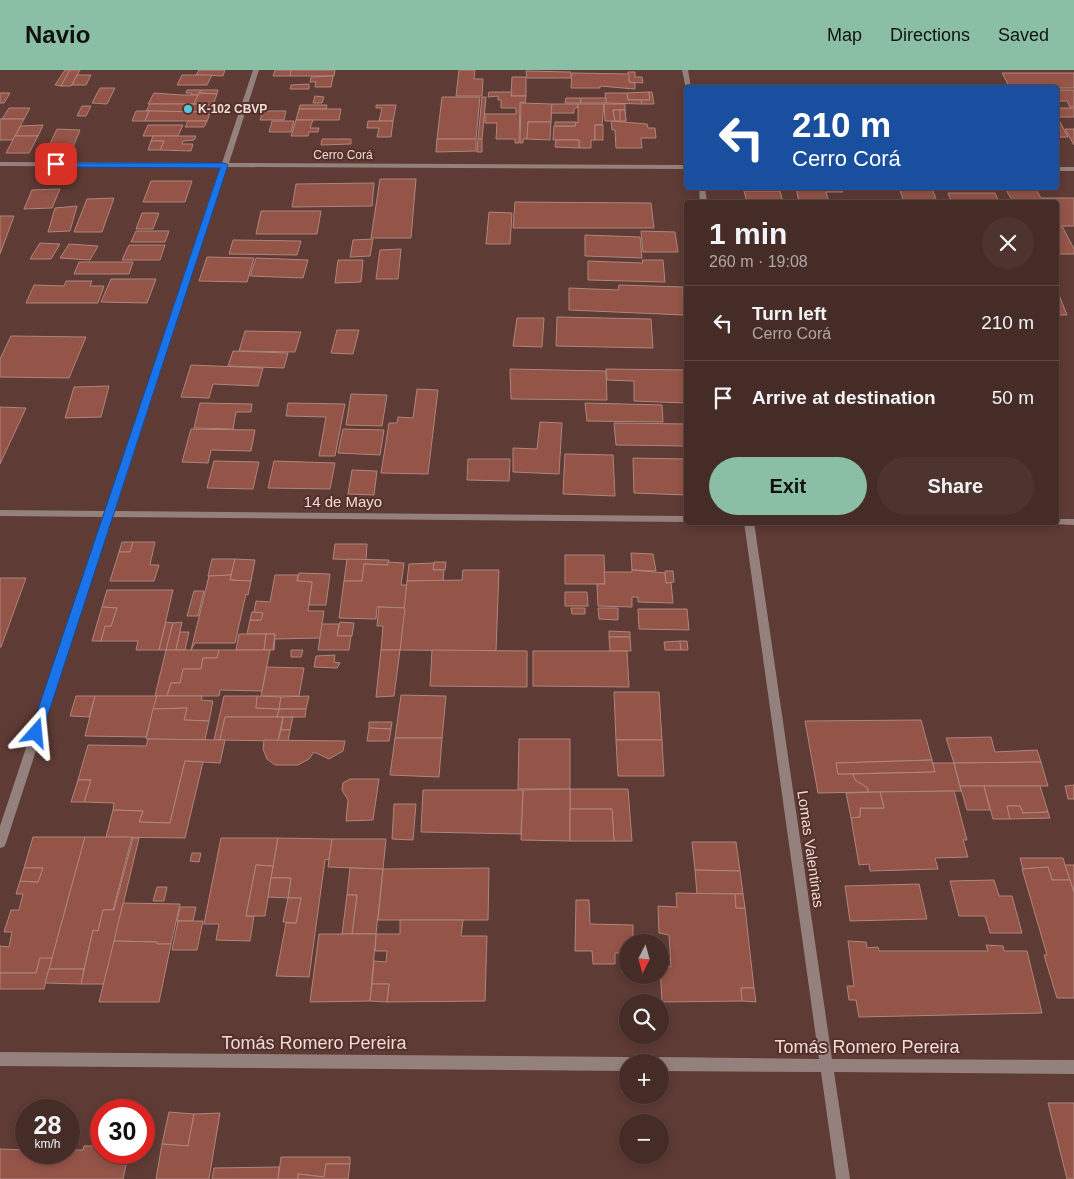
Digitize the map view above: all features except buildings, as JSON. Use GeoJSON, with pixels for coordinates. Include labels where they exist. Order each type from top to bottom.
{"type":"FeatureCollection","features":[{"type":"Feature","properties":{"kind":"street"},"geometry":{"type":"LineString","coordinates":[[0,843],[256,70]]}},
{"type":"Feature","properties":{"kind":"street"},"geometry":{"type":"LineString","coordinates":[[685,70],[688,85]]}},
{"type":"Feature","properties":{"kind":"street","name":"Cerro Corá"},"geometry":{"type":"LineString","coordinates":[[0,164],[684,167]]}},
{"type":"Feature","properties":{"kind":"street"},"geometry":{"type":"LineString","coordinates":[[1059,169],[1074,169]]}},
{"type":"Feature","properties":{"kind":"street","name":"14 de Mayo"},"geometry":{"type":"LineString","coordinates":[[0,513],[684,519]]}},
{"type":"Feature","properties":{"kind":"street"},"geometry":{"type":"LineString","coordinates":[[1059,522],[1074,522]]}},
{"type":"Feature","properties":{"kind":"street","name":"Lomas Valentinas"},"geometry":{"type":"LineString","coordinates":[[750,525],[843,1179]]}},
{"type":"Feature","properties":{"kind":"street","name":"Tomás Romero Pereira"},"geometry":{"type":"LineString","coordinates":[[0,1059],[619,1064]]}},
{"type":"Feature","properties":{"kind":"street","name":"Tomás Romero Pereira"},"geometry":{"type":"LineString","coordinates":[[669,1064],[1074,1067]]}},
{"type":"Feature","properties":{"kind":"place","name":"K-102 CBVP"},"geometry":{"type":"Point","coordinates":[188,109]}},
{"type":"Feature","properties":{"kind":"route"},"geometry":{"type":"LineString","coordinates":[[36,733],[224,165],[56,164]]}}]}
